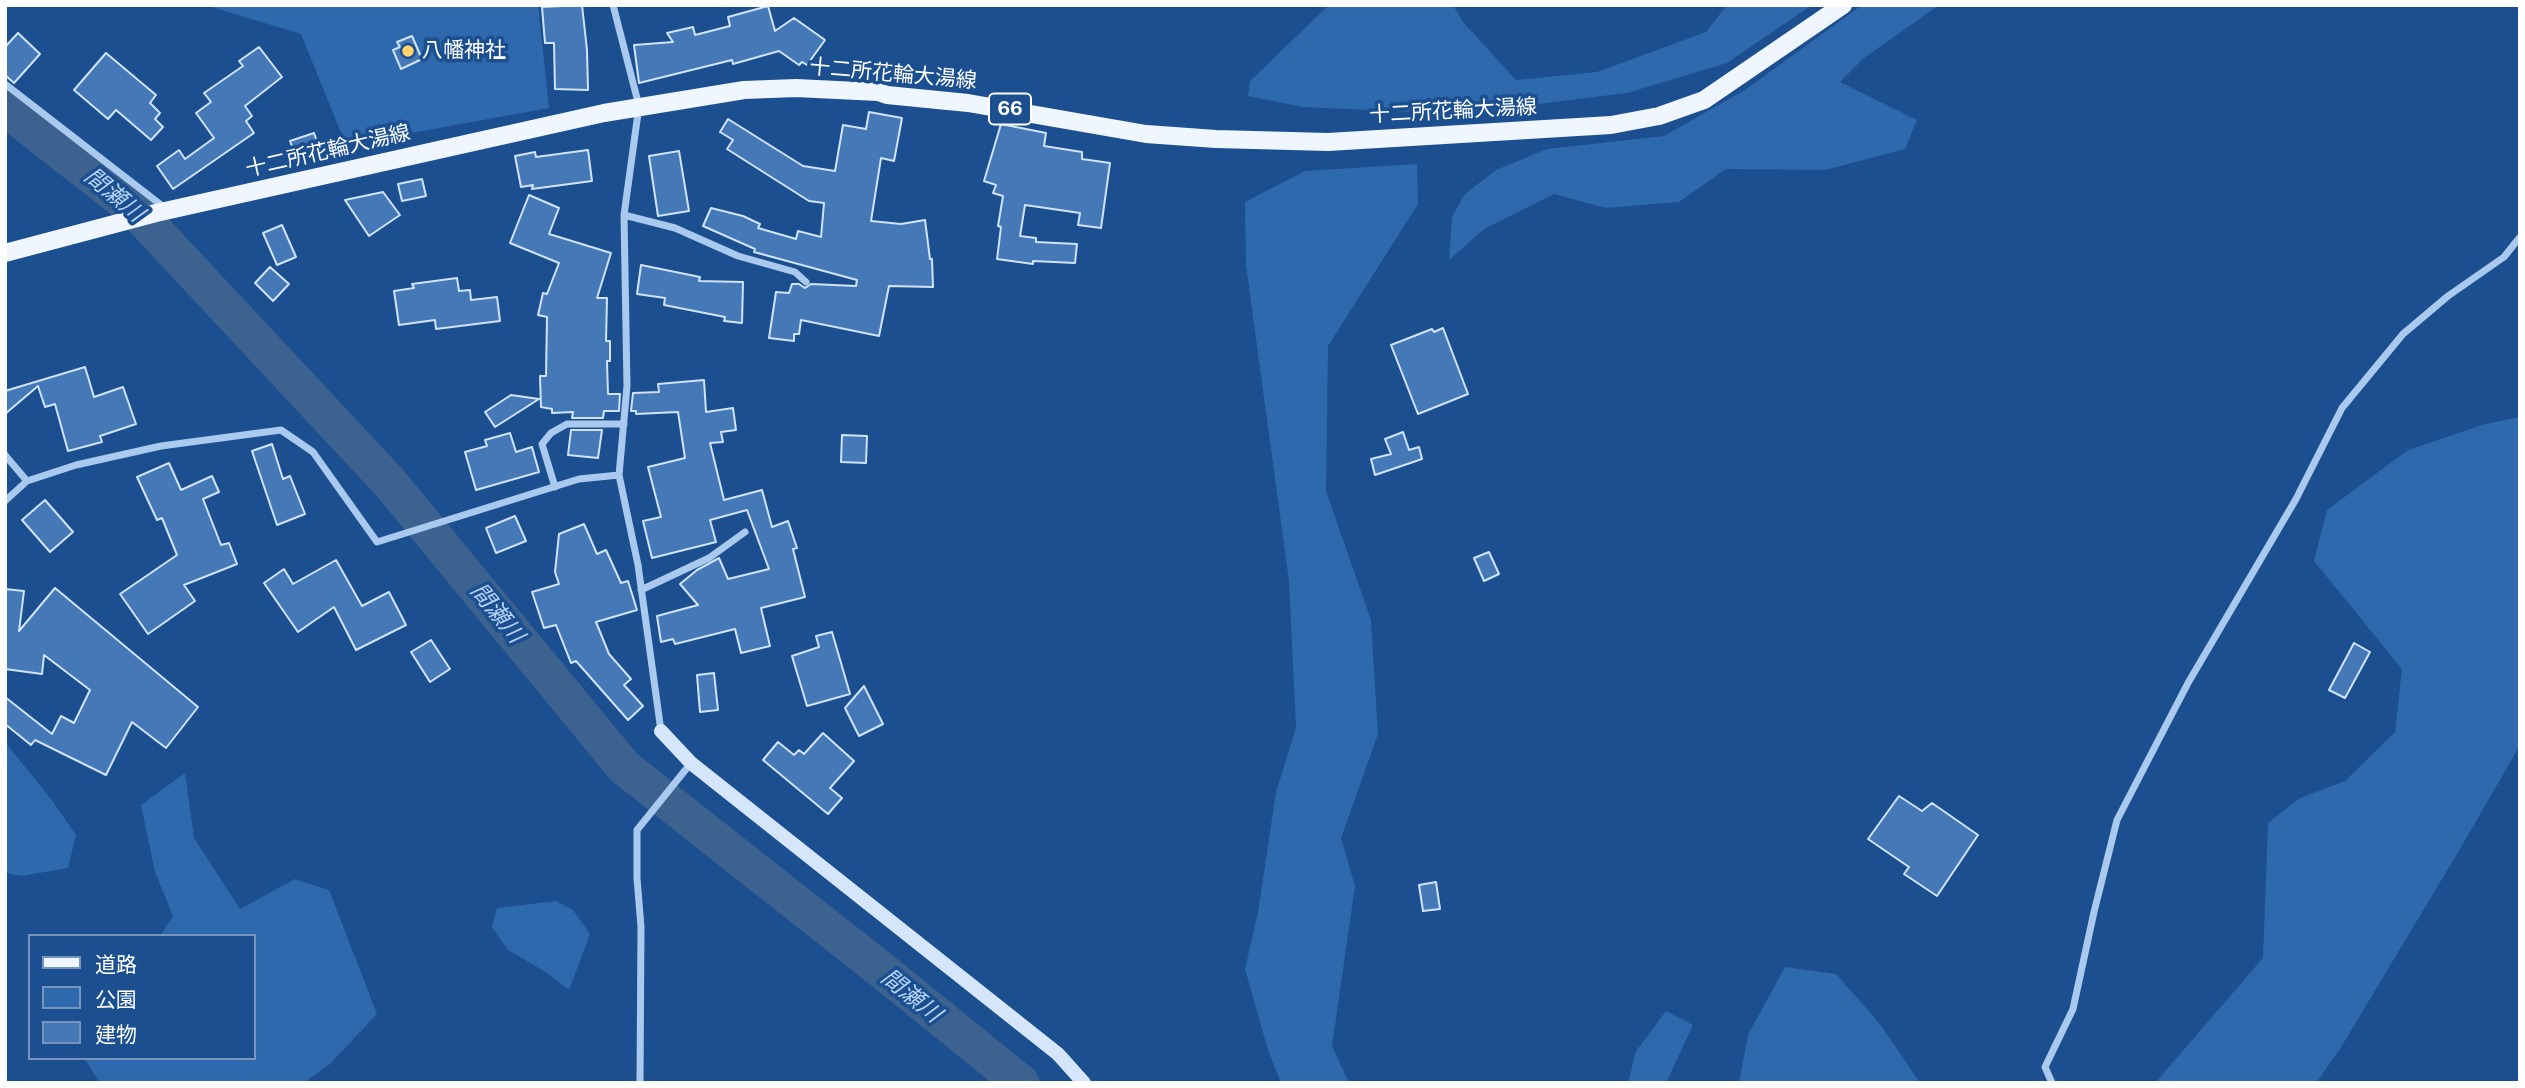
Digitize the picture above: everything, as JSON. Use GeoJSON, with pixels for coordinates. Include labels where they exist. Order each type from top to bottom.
{"type":"FeatureCollection","features":[{"type":"Feature","properties":{"kind":"main road","name":"十二所花輪大湯線"},"geometry":{"type":"LineString","coordinates":[[5,253],[162,212],[639,106],[744,90],[796,88],[878,92],[968,103],[1146,134],[1216,139],[1328,142],[1611,125],[1659,116],[1704,100],[1843,5]]}},
{"type":"Feature","properties":{"kind":"street"},"geometry":{"type":"LineString","coordinates":[[613,5],[639,106],[624,215],[627,386],[620,475],[641,590],[661,731],[691,763],[1058,1054],[1084,1083]]}},
{"type":"Feature","properties":{"kind":"street"},"geometry":{"type":"LineString","coordinates":[[5,84],[162,212]]}},
{"type":"Feature","properties":{"kind":"street"},"geometry":{"type":"LineString","coordinates":[[624,215],[675,228],[738,256],[795,272],[806,282]]}},
{"type":"Feature","properties":{"kind":"street"},"geometry":{"type":"LineString","coordinates":[[2052,1083],[2045,1067],[2073,1009],[2117,820],[2188,683],[2296,499],[2342,408],[2403,334],[2448,296],[2504,257],[2520,237]]}},
{"type":"Feature","properties":{"kind":"street"},"geometry":{"type":"LineString","coordinates":[[555,487],[542,444],[551,433],[567,424],[624,424]]}},
{"type":"Feature","properties":{"kind":"street"},"geometry":{"type":"LineString","coordinates":[[5,501],[27,481],[76,465],[161,446],[281,430],[313,452],[377,542],[579,479],[620,475]]}},
{"type":"Feature","properties":{"kind":"street"},"geometry":{"type":"LineString","coordinates":[[5,455],[27,481]]}},
{"type":"Feature","properties":{"kind":"street"},"geometry":{"type":"LineString","coordinates":[[641,590],[709,558],[745,532]]}},
{"type":"Feature","properties":{"kind":"street"},"geometry":{"type":"LineString","coordinates":[[640,1083],[641,928],[637,878],[638,830],[691,763]]}},
{"type":"Feature","properties":{"kind":"green space"},"geometry":{"type":"Polygon","coordinates":[[[205,5],[538,5],[549,108],[346,145],[301,34],[205,5]]]}},
{"type":"Feature","properties":{"kind":"green space"},"geometry":{"type":"Polygon","coordinates":[[[1329,5],[1453,5],[1463,22],[1516,80],[1597,72],[1706,32],[1727,5],[1812,5],[1727,63],[1627,93],[1457,114],[1303,107],[1248,96],[1250,81],[1329,5]]]}},
{"type":"Feature","properties":{"kind":"green space"},"geometry":{"type":"Polygon","coordinates":[[[1862,5],[1939,5],[1864,58],[1840,82],[1917,120],[1905,149],[1825,170],[1726,169],[1679,202],[1606,208],[1554,194],[1484,229],[1449,260],[1452,217],[1465,194],[1496,170],[1547,149],[1664,136],[1745,90],[1862,5]]]}},
{"type":"Feature","properties":{"kind":"green space"},"geometry":{"type":"Polygon","coordinates":[[[1417,164],[1418,204],[1328,346],[1326,491],[1371,620],[1378,734],[1341,838],[1355,886],[1332,1046],[1349,1083],[1281,1083],[1268,1050],[1245,969],[1258,912],[1276,792],[1296,728],[1289,581],[1246,265],[1245,202],[1305,171],[1417,164]]]}},
{"type":"Feature","properties":{"kind":"green space"},"geometry":{"type":"Polygon","coordinates":[[[2520,417],[2520,745],[2340,1049],[2316,1083],[2155,1083],[2263,958],[2268,823],[2300,798],[2345,781],[2395,732],[2402,669],[2314,561],[2327,510],[2408,450],[2485,424],[2520,417]]]}},
{"type":"Feature","properties":{"kind":"green space"},"geometry":{"type":"Polygon","coordinates":[[[5,742],[76,835],[68,868],[22,876],[5,873],[5,742]]]}},
{"type":"Feature","properties":{"kind":"green space"},"geometry":{"type":"Polygon","coordinates":[[[185,773],[194,838],[240,909],[295,879],[329,890],[377,1014],[330,1064],[304,1083],[100,1083],[85,1060],[256,1060],[256,934],[161,934],[173,916],[155,872],[141,805],[185,773]]]}},
{"type":"Feature","properties":{"kind":"green space"},"geometry":{"type":"Polygon","coordinates":[[[556,901],[573,910],[590,934],[569,990],[544,971],[508,950],[492,927],[497,908],[556,901]]]}},
{"type":"Feature","properties":{"kind":"green space"},"geometry":{"type":"Polygon","coordinates":[[[1785,967],[1836,974],[1880,1024],[1920,1083],[1739,1083],[1748,1035],[1785,967]]]}},
{"type":"Feature","properties":{"kind":"green space"},"geometry":{"type":"Polygon","coordinates":[[[1666,1011],[1693,1025],[1666,1083],[1628,1083],[1636,1051],[1666,1011]]]}},
{"type":"Feature","properties":{"kind":"building"},"geometry":{"type":"Polygon","coordinates":[[[582,5],[588,90],[555,89],[554,43],[545,43],[542,7],[582,5]]]}},
{"type":"Feature","properties":{"kind":"building"},"geometry":{"type":"Polygon","coordinates":[[[768,6],[775,31],[794,18],[825,40],[807,65],[802,62],[799,65],[779,51],[733,64],[732,60],[639,83],[634,45],[673,42],[667,33],[693,27],[695,35],[730,26],[728,17],[768,6]]]}},
{"type":"Feature","properties":{"kind":"building"},"geometry":{"type":"Polygon","coordinates":[[[18,33],[40,54],[14,83],[5,75],[5,47],[18,33]]]}},
{"type":"Feature","properties":{"kind":"building","name":"八幡神社"},"geometry":{"type":"Polygon","coordinates":[[[412,36],[422,59],[401,69],[393,50],[400,47],[397,42],[412,36]]]}},
{"type":"Feature","properties":{"kind":"building"},"geometry":{"type":"Polygon","coordinates":[[[259,47],[282,77],[245,106],[252,116],[246,121],[254,133],[173,189],[157,166],[179,150],[185,159],[214,138],[196,113],[211,102],[204,93],[243,66],[239,61],[259,47]]]}},
{"type":"Feature","properties":{"kind":"building"},"geometry":{"type":"Polygon","coordinates":[[[106,53],[156,95],[150,103],[160,113],[155,119],[163,127],[151,140],[116,110],[108,119],[74,90],[106,53]]]}},
{"type":"Feature","properties":{"kind":"building"},"geometry":{"type":"Polygon","coordinates":[[[869,112],[902,118],[894,161],[881,158],[871,221],[901,224],[925,220],[932,259],[933,287],[889,286],[879,336],[801,320],[799,334],[794,334],[794,341],[769,338],[776,292],[789,293],[792,284],[805,288],[811,284],[856,286],[857,280],[754,252],[755,249],[703,226],[711,208],[743,216],[760,224],[758,228],[796,239],[798,231],[821,237],[824,203],[809,201],[727,149],[733,140],[720,132],[728,119],[803,166],[835,171],[843,125],[866,129],[869,112]]]}},
{"type":"Feature","properties":{"kind":"building"},"geometry":{"type":"Polygon","coordinates":[[[1001,124],[1046,133],[1044,146],[1082,152],[1082,159],[1110,163],[1101,228],[1078,225],[1080,213],[1025,205],[1020,236],[1036,238],[1036,242],[1077,244],[1075,263],[1033,261],[1033,264],[997,259],[1001,227],[998,226],[1003,196],[993,193],[996,185],[984,181],[1001,124]]]}},
{"type":"Feature","properties":{"kind":"building"},"geometry":{"type":"Polygon","coordinates":[[[314,133],[321,153],[298,161],[290,141],[314,133]]]}},
{"type":"Feature","properties":{"kind":"building"},"geometry":{"type":"Polygon","coordinates":[[[588,150],[592,181],[532,189],[533,185],[521,187],[515,156],[535,152],[536,157],[588,150]]]}},
{"type":"Feature","properties":{"kind":"building"},"geometry":{"type":"Polygon","coordinates":[[[679,151],[689,211],[658,216],[649,156],[679,151]]]}},
{"type":"Feature","properties":{"kind":"building"},"geometry":{"type":"Polygon","coordinates":[[[422,179],[426,196],[402,201],[398,184],[422,179]]]}},
{"type":"Feature","properties":{"kind":"building"},"geometry":{"type":"Polygon","coordinates":[[[383,192],[400,215],[369,236],[345,200],[383,192]]]}},
{"type":"Feature","properties":{"kind":"building"},"geometry":{"type":"Polygon","coordinates":[[[529,195],[559,208],[549,234],[611,253],[597,298],[607,298],[606,341],[610,341],[610,361],[607,361],[608,394],[620,394],[619,411],[604,411],[603,418],[572,418],[573,412],[552,413],[552,409],[541,407],[540,376],[546,376],[547,317],[538,315],[543,293],[547,294],[559,263],[510,243],[529,195]]]}},
{"type":"Feature","properties":{"kind":"building"},"geometry":{"type":"Polygon","coordinates":[[[282,225],[296,257],[277,265],[263,233],[282,225]]]}},
{"type":"Feature","properties":{"kind":"building"},"geometry":{"type":"Polygon","coordinates":[[[641,265],[700,277],[699,281],[743,282],[742,323],[664,305],[665,298],[637,294],[641,265]]]}},
{"type":"Feature","properties":{"kind":"building"},"geometry":{"type":"Polygon","coordinates":[[[270,267],[289,284],[273,301],[255,283],[270,267]]]}},
{"type":"Feature","properties":{"kind":"building"},"geometry":{"type":"Polygon","coordinates":[[[457,278],[459,291],[470,290],[471,300],[497,297],[500,321],[436,329],[435,320],[399,325],[394,291],[414,288],[412,284],[457,278]]]}},
{"type":"Feature","properties":{"kind":"building"},"geometry":{"type":"Polygon","coordinates":[[[1443,328],[1468,394],[1418,414],[1391,345],[1432,329],[1434,332],[1443,328]]]}},
{"type":"Feature","properties":{"kind":"building"},"geometry":{"type":"Polygon","coordinates":[[[85,367],[94,397],[123,387],[136,424],[100,436],[102,442],[68,451],[55,404],[45,407],[38,386],[5,414],[5,391],[85,367]]]}},
{"type":"Feature","properties":{"kind":"building"},"geometry":{"type":"Polygon","coordinates":[[[704,380],[706,412],[733,408],[736,430],[721,432],[723,442],[710,443],[724,500],[762,490],[772,527],[788,521],[797,548],[793,549],[805,597],[761,608],[770,646],[741,653],[735,629],[675,644],[673,639],[661,642],[657,616],[698,605],[680,584],[697,570],[719,558],[728,579],[769,569],[747,510],[710,520],[716,542],[652,558],[643,521],[661,517],[648,467],[685,458],[678,412],[636,414],[636,411],[631,411],[633,393],[659,392],[658,384],[704,380]]]}},
{"type":"Feature","properties":{"kind":"building"},"geometry":{"type":"Polygon","coordinates":[[[511,395],[539,399],[495,427],[485,412],[511,395]]]}},
{"type":"Feature","properties":{"kind":"building"},"geometry":{"type":"Polygon","coordinates":[[[571,430],[602,430],[598,458],[568,455],[571,430]]]}},
{"type":"Feature","properties":{"kind":"building"},"geometry":{"type":"Polygon","coordinates":[[[1403,432],[1409,450],[1419,447],[1422,459],[1375,475],[1371,459],[1391,454],[1385,439],[1403,432]]]}},
{"type":"Feature","properties":{"kind":"building"},"geometry":{"type":"Polygon","coordinates":[[[510,433],[516,452],[532,447],[539,472],[476,490],[465,452],[487,446],[485,440],[510,433]]]}},
{"type":"Feature","properties":{"kind":"building"},"geometry":{"type":"Polygon","coordinates":[[[842,435],[867,436],[866,463],[841,462],[842,435]]]}},
{"type":"Feature","properties":{"kind":"building"},"geometry":{"type":"Polygon","coordinates":[[[272,444],[283,479],[290,476],[305,514],[277,525],[252,451],[272,444]]]}},
{"type":"Feature","properties":{"kind":"building"},"geometry":{"type":"Polygon","coordinates":[[[169,463],[181,490],[212,476],[219,492],[203,499],[221,545],[229,543],[237,564],[184,585],[195,601],[148,634],[120,594],[177,555],[162,518],[157,520],[137,477],[169,463]]]}},
{"type":"Feature","properties":{"kind":"building"},"geometry":{"type":"Polygon","coordinates":[[[45,500],[73,532],[50,552],[22,520],[45,500]]]}},
{"type":"Feature","properties":{"kind":"building"},"geometry":{"type":"Polygon","coordinates":[[[515,516],[526,541],[496,553],[486,528],[515,516]]]}},
{"type":"Feature","properties":{"kind":"building"},"geometry":{"type":"Polygon","coordinates":[[[584,524],[597,554],[606,550],[621,583],[628,581],[637,610],[596,622],[609,654],[631,679],[624,685],[643,706],[628,720],[576,661],[571,663],[556,625],[544,628],[532,592],[559,584],[555,572],[559,534],[584,524]]]}},
{"type":"Feature","properties":{"kind":"building"},"geometry":{"type":"Polygon","coordinates":[[[1489,552],[1499,574],[1484,581],[1474,558],[1489,552]]]}},
{"type":"Feature","properties":{"kind":"building"},"geometry":{"type":"Polygon","coordinates":[[[336,560],[362,606],[389,592],[406,625],[356,650],[334,607],[298,632],[264,583],[284,569],[293,584],[336,560]]]}},
{"type":"Feature","properties":{"kind":"building"},"geometry":{"type":"Polygon","coordinates":[[[55,588],[198,707],[166,748],[132,722],[106,775],[35,740],[31,745],[5,724],[5,697],[52,734],[61,716],[74,723],[90,690],[44,655],[42,674],[5,669],[5,589],[24,591],[19,631],[55,588]]]}},
{"type":"Feature","properties":{"kind":"building"},"geometry":{"type":"Polygon","coordinates":[[[832,632],[850,694],[807,706],[792,656],[819,647],[816,636],[832,632]]]}},
{"type":"Feature","properties":{"kind":"building"},"geometry":{"type":"Polygon","coordinates":[[[431,640],[450,669],[430,682],[411,652],[431,640]]]}},
{"type":"Feature","properties":{"kind":"building"},"geometry":{"type":"Polygon","coordinates":[[[2354,643],[2370,652],[2345,698],[2329,690],[2354,643]]]}},
{"type":"Feature","properties":{"kind":"building"},"geometry":{"type":"Polygon","coordinates":[[[714,673],[718,710],[700,712],[697,675],[714,673]]]}},
{"type":"Feature","properties":{"kind":"building"},"geometry":{"type":"Polygon","coordinates":[[[864,686],[883,724],[859,736],[845,708],[864,686]]]}},
{"type":"Feature","properties":{"kind":"building"},"geometry":{"type":"Polygon","coordinates":[[[823,733],[854,761],[830,788],[842,798],[828,814],[763,760],[778,742],[794,755],[799,750],[804,754],[823,733]]]}},
{"type":"Feature","properties":{"kind":"building"},"geometry":{"type":"Polygon","coordinates":[[[1899,796],[1922,811],[1932,803],[1978,835],[1937,896],[1904,874],[1909,867],[1868,839],[1899,796]]]}},
{"type":"Feature","properties":{"kind":"building"},"geometry":{"type":"Polygon","coordinates":[[[1436,882],[1440,909],[1423,911],[1419,885],[1436,882]]]}},
{"type":"Feature","properties":{"kind":"waterway","name":"間瀬川"},"geometry":{"type":"LineString","coordinates":[[5,108],[134,209],[390,483],[624,767],[1021,1083]]}},
{"type":"Feature","properties":{"kind":"place","name":"八幡神社"},"geometry":{"type":"Point","coordinates":[408,51]}}]}
